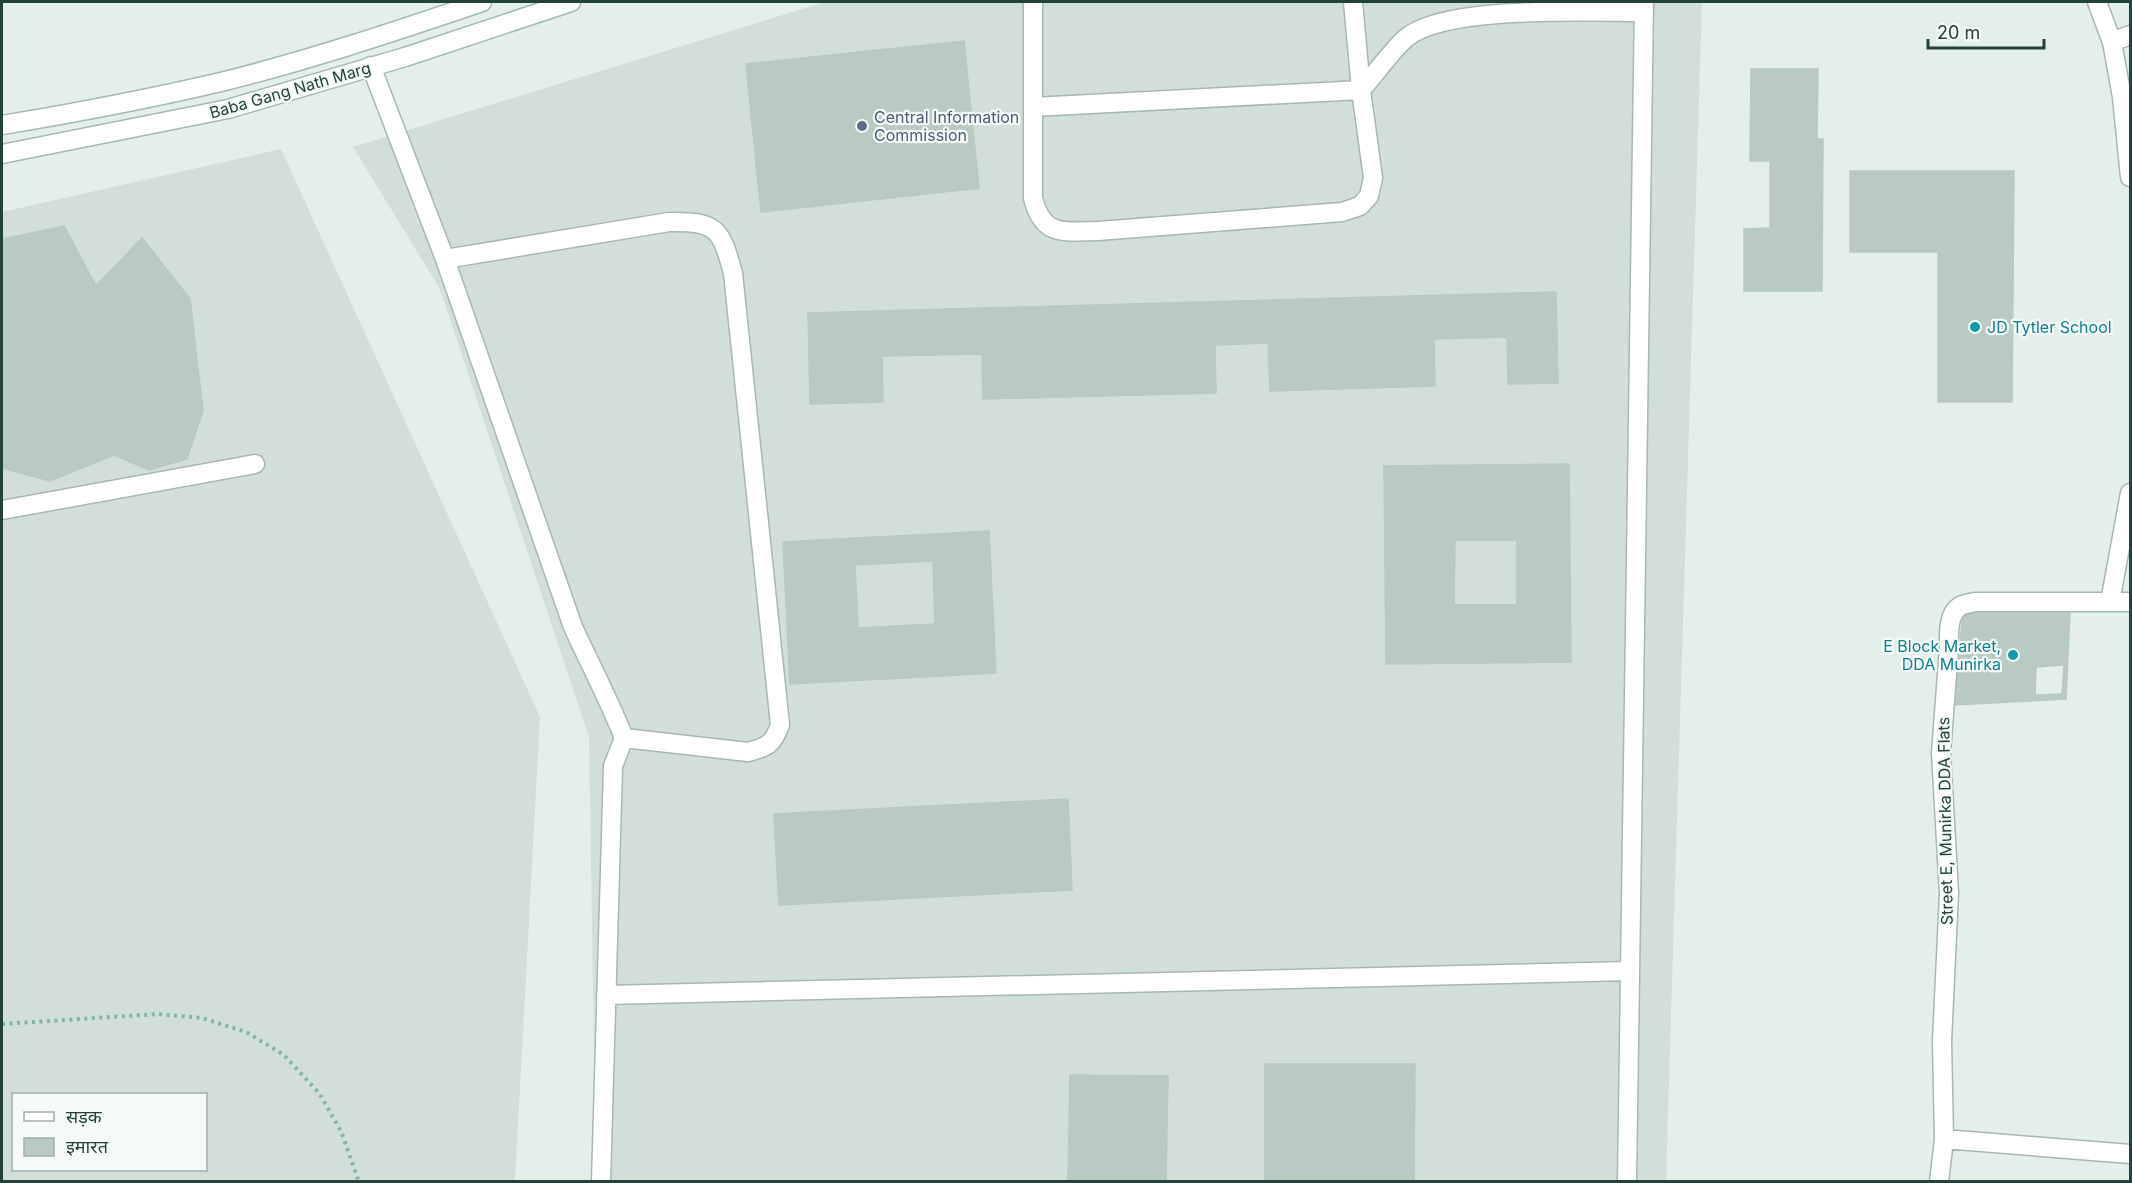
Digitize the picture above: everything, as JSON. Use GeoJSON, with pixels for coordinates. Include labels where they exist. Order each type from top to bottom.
{"type":"FeatureCollection","features":[{"type":"Feature","properties":{"kind":"street","name":"Baba Gang Nath Marg"},"geometry":{"type":"LineString","coordinates":[[2,125],[222,81],[302,60],[483,2]]}},
{"type":"Feature","properties":{"kind":"street","name":"Baba Gang Nath Marg"},"geometry":{"type":"LineString","coordinates":[[2,154],[228,109],[405,57],[571,2]]}},
{"type":"Feature","properties":{"kind":"street"},"geometry":{"type":"LineString","coordinates":[[1033,2],[1033,198],[1036,212],[1045,225],[1059,231],[1098,231],[1342,212],[1360,206],[1370,196],[1373,178],[1361,90],[1353,2]]}},
{"type":"Feature","properties":{"kind":"street"},"geometry":{"type":"LineString","coordinates":[[2097,2],[2112,42],[2122,96],[2130,177]]}},
{"type":"Feature","properties":{"kind":"street"},"geometry":{"type":"LineString","coordinates":[[1034,107],[1361,90],[1406,38],[1428,26],[1455,19],[1532,12],[1644,7],[1627,1182]]}},
{"type":"Feature","properties":{"kind":"street"},"geometry":{"type":"LineString","coordinates":[[2112,42],[2130,35]]}},
{"type":"Feature","properties":{"kind":"street"},"geometry":{"type":"LineString","coordinates":[[370,66],[445,259],[573,627],[611,705],[624,738],[613,766],[601,1182]]}},
{"type":"Feature","properties":{"kind":"street"},"geometry":{"type":"LineString","coordinates":[[445,259],[669,222],[692,222],[712,228],[724,242],[733,273],[780,725],[774,740],[764,748],[748,752],[624,738]]}},
{"type":"Feature","properties":{"kind":"street"},"geometry":{"type":"LineString","coordinates":[[2,510],[255,464]]}},
{"type":"Feature","properties":{"kind":"street"},"geometry":{"type":"LineString","coordinates":[[2110,602],[2130,493]]}},
{"type":"Feature","properties":{"kind":"street","name":"Street E, Munirka DDA Flats"},"geometry":{"type":"LineString","coordinates":[[1939,1182],[1944,1138],[1942,1041],[1949,893],[1941,753],[1951,618],[1960,606],[1975,602],[2130,602]]}},
{"type":"Feature","properties":{"kind":"street"},"geometry":{"type":"LineString","coordinates":[[606,995],[1630,971]]}},
{"type":"Feature","properties":{"kind":"street"},"geometry":{"type":"LineString","coordinates":[[1944,1138],[2130,1154]]}},
{"type":"Feature","properties":{"kind":"path"},"geometry":{"type":"LineString","coordinates":[[2,1024],[158,1014],[202,1018],[246,1032],[284,1054],[319,1093],[341,1131],[359,1182]]}},
{"type":"Feature","properties":{"kind":"shaded area"},"geometry":{"type":"Polygon","coordinates":[[[825,2],[1702,2],[1666,1181],[596,1181],[589,737],[440,289],[353,147],[825,2]]]}},
{"type":"Feature","properties":{"kind":"shaded area"},"geometry":{"type":"Polygon","coordinates":[[[281,149],[540,717],[515,1181],[2,1181],[2,212],[281,149]]]}},
{"type":"Feature","properties":{"kind":"building","name":"Central Information Commission"},"geometry":{"type":"Polygon","coordinates":[[[964,41],[979,188],[761,212],[746,64],[964,41]]]}},
{"type":"Feature","properties":{"kind":"building"},"geometry":{"type":"Polygon","coordinates":[[[1751,69],[1818,69],[1817,139],[1823,139],[1822,291],[1744,291],[1744,229],[1770,228],[1770,161],[1750,161],[1751,69]]]}},
{"type":"Feature","properties":{"kind":"building","name":"JD Tytler School"},"geometry":{"type":"Polygon","coordinates":[[[1850,171],[2014,171],[2012,402],[1938,402],[1938,252],[1850,252],[1850,171]]]}},
{"type":"Feature","properties":{"kind":"building"},"geometry":{"type":"Polygon","coordinates":[[[64,226],[96,286],[142,238],[190,299],[203,411],[187,459],[149,470],[114,455],[50,481],[2,468],[2,239],[64,226]]]}},
{"type":"Feature","properties":{"kind":"building"},"geometry":{"type":"Polygon","coordinates":[[[1556,292],[1558,383],[1508,384],[1507,337],[1434,339],[1435,386],[1270,391],[1268,343],[1215,345],[1216,393],[983,399],[982,354],[882,356],[883,402],[810,404],[808,313],[1556,292]]]}},
{"type":"Feature","properties":{"kind":"building"},"geometry":{"type":"Polygon","coordinates":[[[1569,464],[1571,662],[1386,664],[1384,466],[1569,464]],[[1455,540],[1454,605],[1517,605],[1517,540],[1455,540]]]}},
{"type":"Feature","properties":{"kind":"building"},"geometry":{"type":"Polygon","coordinates":[[[989,531],[996,673],[790,684],[783,542],[989,531]],[[933,561],[855,565],[858,628],[935,624],[933,561]]]}},
{"type":"Feature","properties":{"kind":"building","name":"E Block Market, DDA Munirka"},"geometry":{"type":"Polygon","coordinates":[[[2070,611],[2066,699],[1954,705],[1963,612],[2070,611]]]}},
{"type":"Feature","properties":{"kind":"building"},"geometry":{"type":"Polygon","coordinates":[[[2064,665],[2062,694],[2035,695],[2036,667],[2064,665]]]}},
{"type":"Feature","properties":{"kind":"building"},"geometry":{"type":"Polygon","coordinates":[[[1068,799],[1072,890],[779,905],[774,814],[1068,799]]]}},
{"type":"Feature","properties":{"kind":"building"},"geometry":{"type":"Polygon","coordinates":[[[1265,1064],[1415,1064],[1414,1182],[1265,1182],[1265,1064]]]}},
{"type":"Feature","properties":{"kind":"building"},"geometry":{"type":"Polygon","coordinates":[[[1070,1075],[1168,1076],[1166,1182],[1068,1182],[1070,1075]]]}},
{"type":"Feature","properties":{"kind":"place","name":"Central Information Commission"},"geometry":{"type":"Point","coordinates":[862,126]}},
{"type":"Feature","properties":{"kind":"place","name":"JD Tytler School"},"geometry":{"type":"Point","coordinates":[1975,327]}},
{"type":"Feature","properties":{"kind":"place","name":"E Block Market, DDA Munirka"},"geometry":{"type":"Point","coordinates":[2013,655]}}]}
